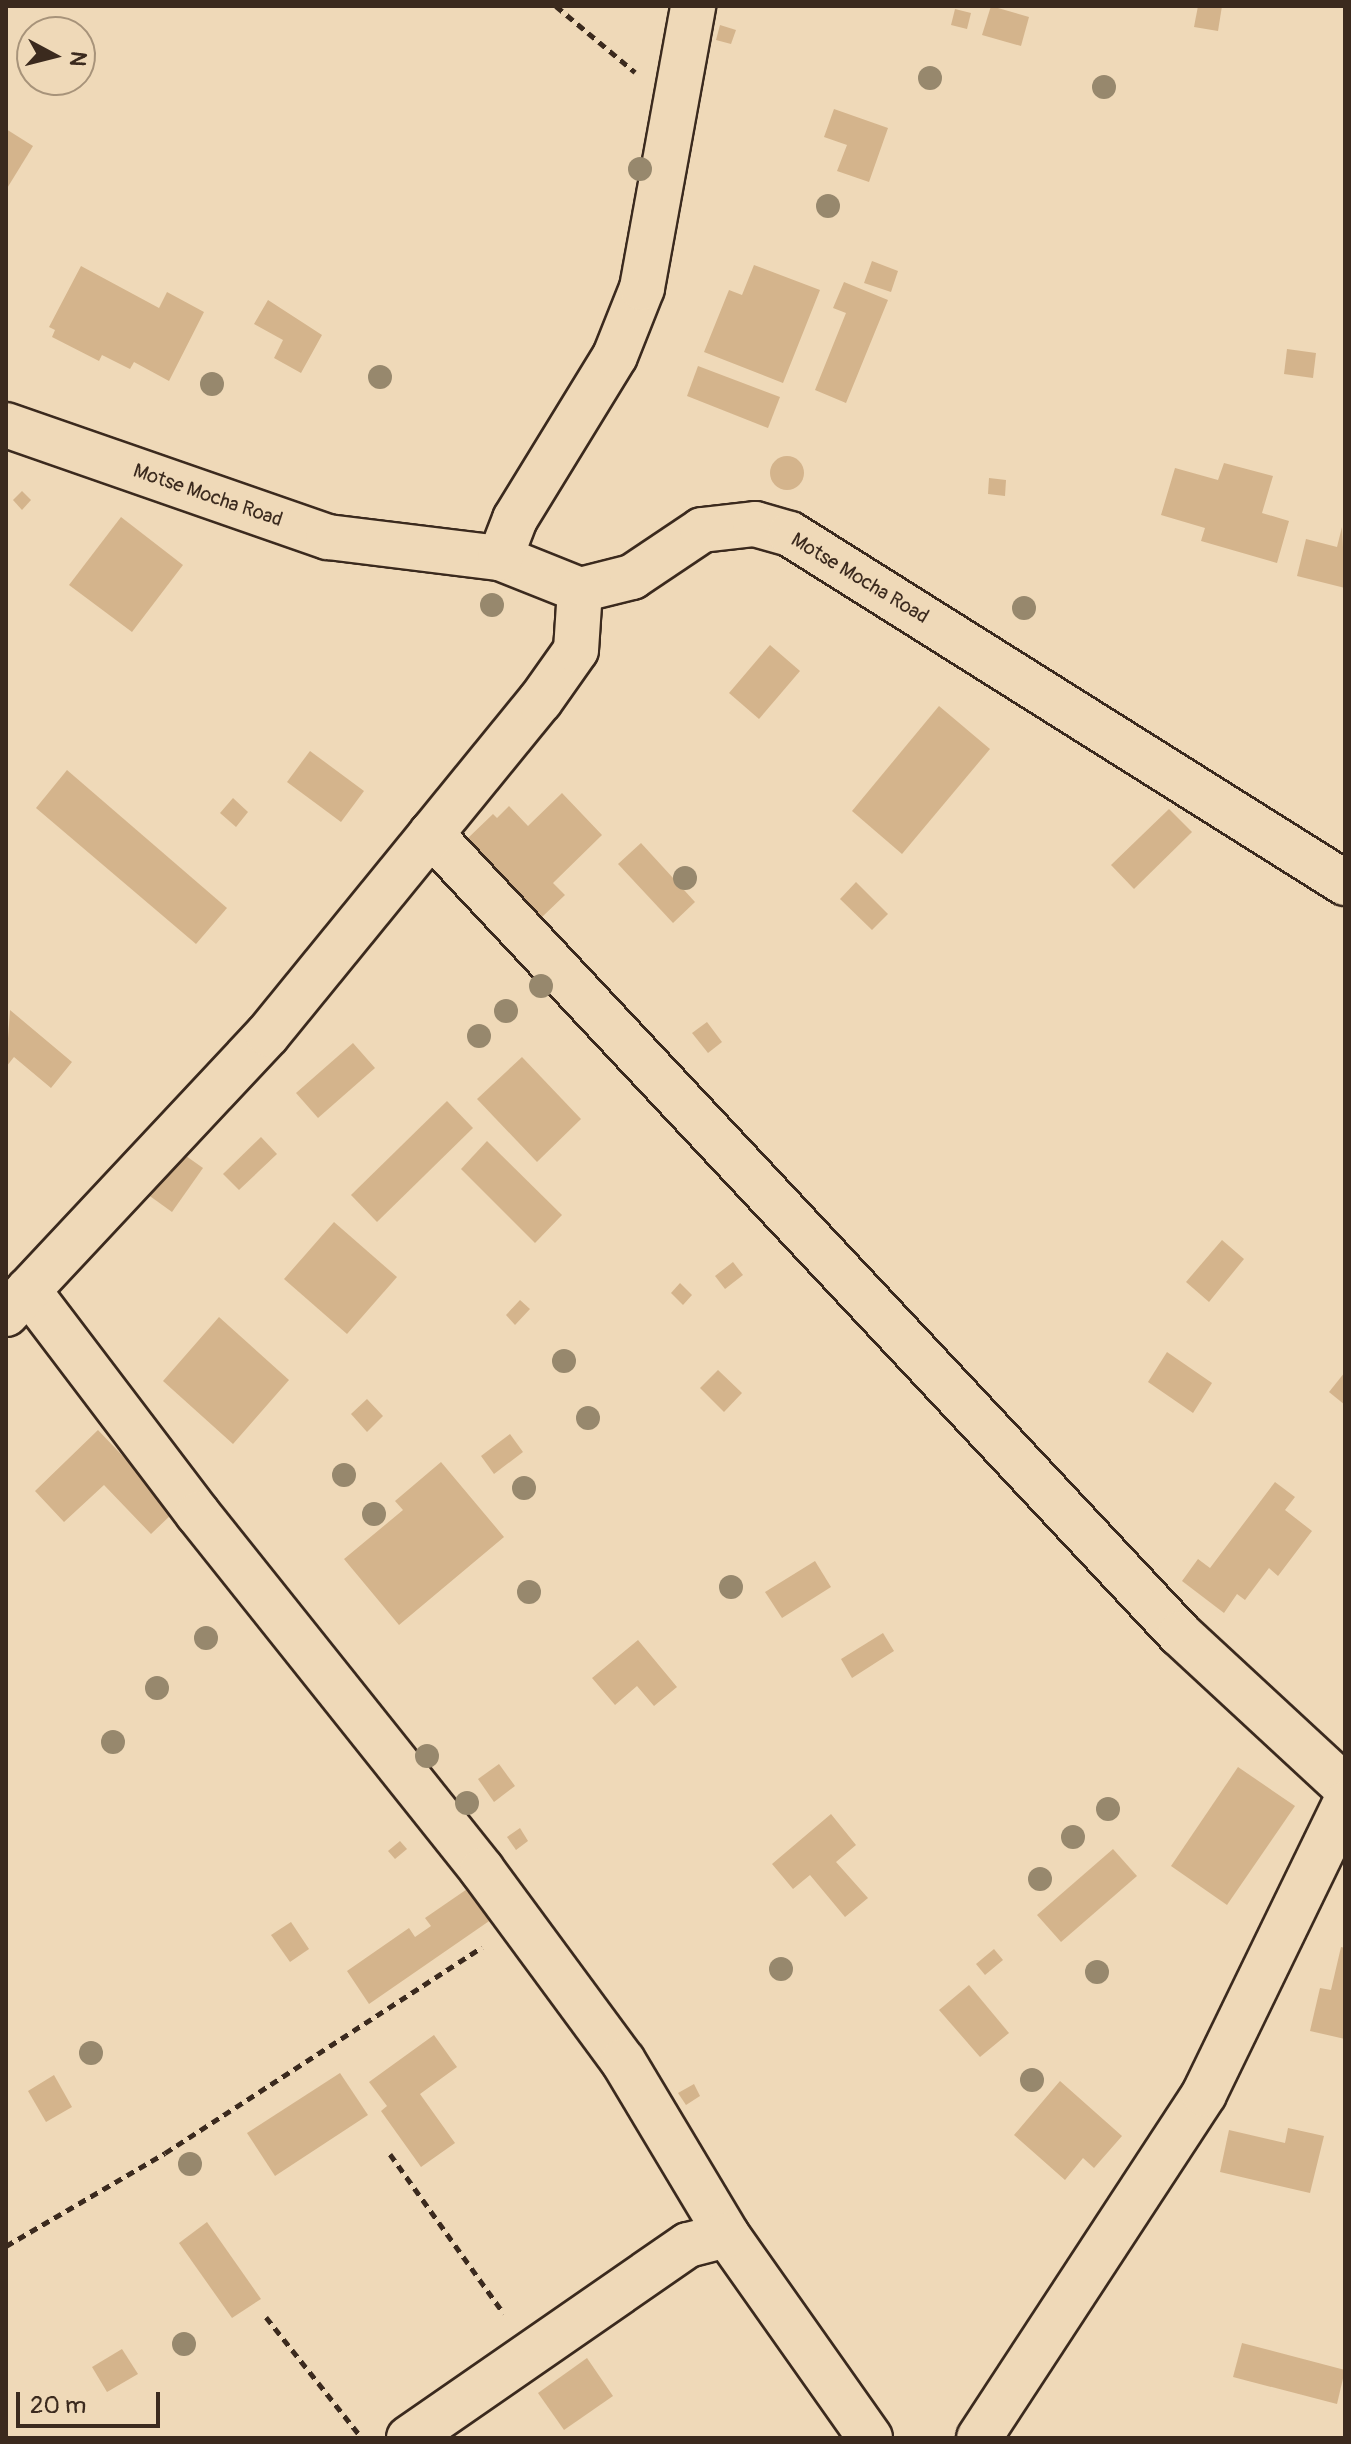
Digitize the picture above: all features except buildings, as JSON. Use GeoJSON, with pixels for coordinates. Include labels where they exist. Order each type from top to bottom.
{"type":"FeatureCollection","features":[{"type":"Feature","properties":{"kind":"street"},"geometry":{"type":"LineString","coordinates":[[500,558],[515,519],[615,356],[642,288],[693,6]]}},
{"type":"Feature","properties":{"kind":"street","name":"Motse Mocha Road"},"geometry":{"type":"LineString","coordinates":[[6,425],[328,537],[500,558],[580,590],[632,577],[702,530],[755,524],[790,534],[1345,883]]}},
{"type":"Feature","properties":{"kind":"street"},"geometry":{"type":"LineString","coordinates":[[580,590],[576,650],[431,834],[268,1034],[17,1302],[520,1923],[623,2061],[727,2235],[870,2438]]}},
{"type":"Feature","properties":{"kind":"street"},"geometry":{"type":"LineString","coordinates":[[431,834],[1180,1634],[1345,1787]]}},
{"type":"Feature","properties":{"kind":"street"},"geometry":{"type":"LineString","coordinates":[[979,2438],[1204,2094],[1345,1804]]}},
{"type":"Feature","properties":{"kind":"street"},"geometry":{"type":"LineString","coordinates":[[409,2438],[688,2245],[727,2235]]}},
{"type":"Feature","properties":{"kind":"path"},"geometry":{"type":"LineString","coordinates":[[556,6],[656,89],[678,100]]}},
{"type":"Feature","properties":{"kind":"path"},"geometry":{"type":"LineString","coordinates":[[6,2246],[165,2153],[520,1923]]}},
{"type":"Feature","properties":{"kind":"path"},"geometry":{"type":"LineString","coordinates":[[390,2154],[531,2351]]}},
{"type":"Feature","properties":{"kind":"path"},"geometry":{"type":"LineString","coordinates":[[266,2317],[362,2438]]}}]}
